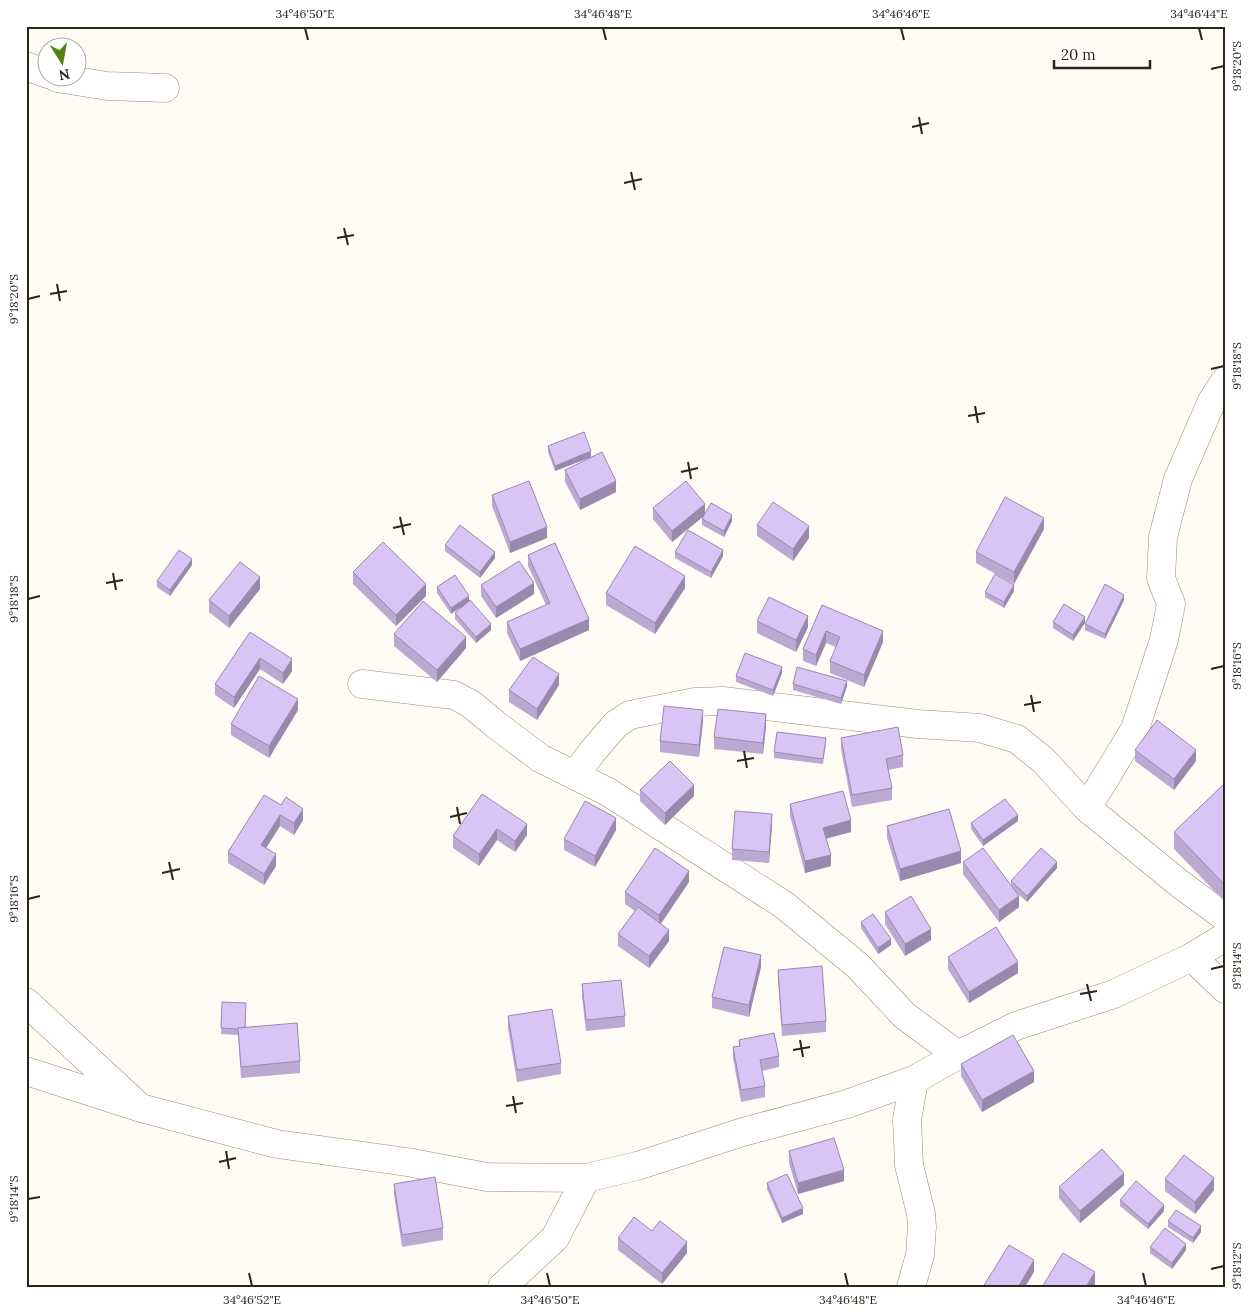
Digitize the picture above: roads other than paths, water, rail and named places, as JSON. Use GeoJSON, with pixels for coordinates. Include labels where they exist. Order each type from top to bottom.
{"type":"FeatureCollection","features":[{"type":"Feature","properties":{"kind":"street"},"geometry":{"type":"LineString","coordinates":[[26,66],[38,70]]}},
{"type":"Feature","properties":{"kind":"street"},"geometry":{"type":"LineString","coordinates":[[88,83],[107,86],[165,88]]}},
{"type":"Feature","properties":{"kind":"street"},"geometry":{"type":"LineString","coordinates":[[1086,808],[1136,728],[1164,640],[1171,604],[1161,578],[1163,537],[1178,479],[1212,401],[1225,381]]}},
{"type":"Feature","properties":{"kind":"street"},"geometry":{"type":"LineString","coordinates":[[362,684],[454,695],[471,704],[540,758],[608,792],[784,905],[858,966],[905,1016],[958,1055]]}},
{"type":"Feature","properties":{"kind":"street"},"geometry":{"type":"LineString","coordinates":[[575,775],[616,724],[630,715],[695,702],[723,701],[918,724],[980,728],[1017,739],[1044,761],[1086,808],[1180,884],[1225,917]]}},
{"type":"Feature","properties":{"kind":"street"},"geometry":{"type":"LineString","coordinates":[[26,1071],[140,1108],[277,1144],[407,1162],[487,1176],[586,1178],[637,1166],[743,1132],[847,1104],[914,1080],[958,1055],[1016,1026],[1114,994],[1192,957],[1225,937]]}},
{"type":"Feature","properties":{"kind":"street"},"geometry":{"type":"LineString","coordinates":[[1192,957],[1225,989]]}},
{"type":"Feature","properties":{"kind":"street"},"geometry":{"type":"LineString","coordinates":[[26,1002],[140,1108]]}},
{"type":"Feature","properties":{"kind":"street"},"geometry":{"type":"LineString","coordinates":[[911,1287],[920,1255],[922,1228],[921,1214],[909,1165],[907,1120],[914,1080]]}},
{"type":"Feature","properties":{"kind":"street"},"geometry":{"type":"LineString","coordinates":[[502,1287],[555,1238],[586,1178]]}}]}
